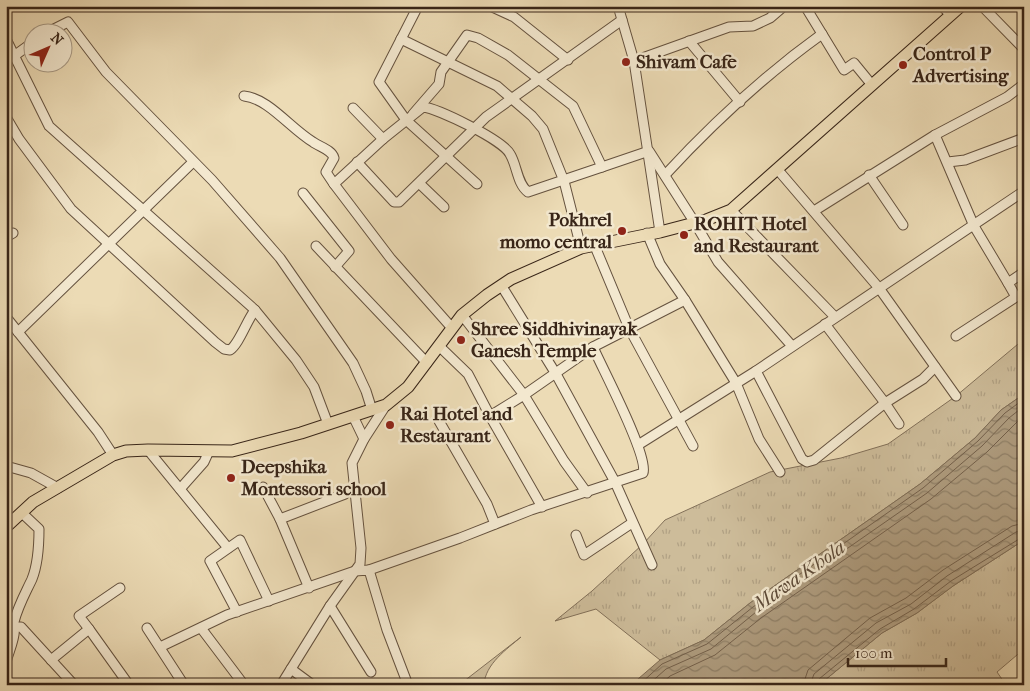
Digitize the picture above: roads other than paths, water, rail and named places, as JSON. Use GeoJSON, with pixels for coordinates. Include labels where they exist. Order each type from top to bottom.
{"type":"FeatureCollection","features":[{"type":"Feature","properties":{"kind":"main road"},"geometry":{"type":"LineString","coordinates":[[6,527],[33,502],[97,462],[113,455],[126,451],[148,450],[232,451],[328,424],[386,405],[408,387],[462,315],[501,285],[581,248],[696,223],[731,210],[872,85],[946,10],[961,6]]}},
{"type":"Feature","properties":{"kind":"street"},"geometry":{"type":"LineString","coordinates":[[418,6],[379,82],[446,158],[477,184]]}},
{"type":"Feature","properties":{"kind":"street"},"geometry":{"type":"LineString","coordinates":[[490,6],[514,17],[568,60]]}},
{"type":"Feature","properties":{"kind":"street"},"geometry":{"type":"LineString","coordinates":[[618,6],[634,61],[660,232]]}},
{"type":"Feature","properties":{"kind":"street"},"geometry":{"type":"LineString","coordinates":[[634,61],[729,27],[753,26],[770,18],[784,6]]}},
{"type":"Feature","properties":{"kind":"street"},"geometry":{"type":"LineString","coordinates":[[805,6],[844,70],[854,63],[872,85]]}},
{"type":"Feature","properties":{"kind":"street"},"geometry":{"type":"LineString","coordinates":[[982,6],[1024,50]]}},
{"type":"Feature","properties":{"kind":"street"},"geometry":{"type":"LineString","coordinates":[[357,162],[396,202],[446,158],[474,128],[512,97],[568,60],[622,20]]}},
{"type":"Feature","properties":{"kind":"street"},"geometry":{"type":"LineString","coordinates":[[72,27],[106,72],[212,180],[280,258],[353,363],[366,391],[372,410]]}},
{"type":"Feature","properties":{"kind":"street"},"geometry":{"type":"LineString","coordinates":[[410,117],[439,84],[441,72],[447,62],[467,35],[470,34],[508,55],[573,106],[602,167]]}},
{"type":"Feature","properties":{"kind":"street"},"geometry":{"type":"LineString","coordinates":[[665,175],[698,139],[798,51],[822,34]]}},
{"type":"Feature","properties":{"kind":"street"},"geometry":{"type":"LineString","coordinates":[[6,39],[49,126],[255,310],[296,360],[314,387],[328,424]]}},
{"type":"Feature","properties":{"kind":"street"},"geometry":{"type":"LineString","coordinates":[[401,39],[497,86],[512,97],[543,129],[564,180],[581,248]]}},
{"type":"Feature","properties":{"kind":"street"},"geometry":{"type":"LineString","coordinates":[[689,41],[740,102]]}},
{"type":"Feature","properties":{"kind":"street"},"geometry":{"type":"LineString","coordinates":[[14,56],[22,50]]}},
{"type":"Feature","properties":{"kind":"street"},"geometry":{"type":"LineString","coordinates":[[814,211],[935,135],[1007,98],[1024,84]]}},
{"type":"Feature","properties":{"kind":"street"},"geometry":{"type":"LineString","coordinates":[[244,96],[258,98],[310,141],[331,152],[334,158],[326,172],[334,184],[397,266],[452,328]]}},
{"type":"Feature","properties":{"kind":"street"},"geometry":{"type":"LineString","coordinates":[[334,184],[383,139],[410,117],[426,107],[474,128],[504,145],[528,192],[649,151]]}},
{"type":"Feature","properties":{"kind":"street"},"geometry":{"type":"LineString","coordinates":[[353,108],[383,139]]}},
{"type":"Feature","properties":{"kind":"street"},"geometry":{"type":"LineString","coordinates":[[6,117],[19,139],[71,209],[198,328],[224,349],[230,350],[235,346],[247,320],[255,310]]}},
{"type":"Feature","properties":{"kind":"street"},"geometry":{"type":"LineString","coordinates":[[935,135],[974,226],[1016,297],[956,336]]}},
{"type":"Feature","properties":{"kind":"street"},"geometry":{"type":"LineString","coordinates":[[948,162],[965,160],[1024,138]]}},
{"type":"Feature","properties":{"kind":"street"},"geometry":{"type":"LineString","coordinates":[[649,151],[696,223],[718,262],[792,346]]}},
{"type":"Feature","properties":{"kind":"street"},"geometry":{"type":"LineString","coordinates":[[18,332],[193,162]]}},
{"type":"Feature","properties":{"kind":"street"},"geometry":{"type":"LineString","coordinates":[[778,170],[879,288],[956,396]]}},
{"type":"Feature","properties":{"kind":"street"},"geometry":{"type":"LineString","coordinates":[[869,175],[903,225]]}},
{"type":"Feature","properties":{"kind":"street"},"geometry":{"type":"LineString","coordinates":[[419,183],[444,207]]}},
{"type":"Feature","properties":{"kind":"street"},"geometry":{"type":"LineString","coordinates":[[638,445],[756,371],[1024,191]]}},
{"type":"Feature","properties":{"kind":"street"},"geometry":{"type":"LineString","coordinates":[[303,193],[349,251],[335,267]]}},
{"type":"Feature","properties":{"kind":"street"},"geometry":{"type":"LineString","coordinates":[[731,210],[835,317]]}},
{"type":"Feature","properties":{"kind":"street"},"geometry":{"type":"LineString","coordinates":[[648,234],[660,264],[685,300],[736,383],[759,439],[780,472]]}},
{"type":"Feature","properties":{"kind":"street"},"geometry":{"type":"LineString","coordinates":[[594,244],[629,328],[693,446]]}},
{"type":"Feature","properties":{"kind":"street"},"geometry":{"type":"LineString","coordinates":[[316,246],[427,363]]}},
{"type":"Feature","properties":{"kind":"street"},"geometry":{"type":"LineString","coordinates":[[1008,282],[1024,272]]}},
{"type":"Feature","properties":{"kind":"street"},"geometry":{"type":"LineString","coordinates":[[501,285],[556,374],[615,482],[652,565]]}},
{"type":"Feature","properties":{"kind":"street"},"geometry":{"type":"LineString","coordinates":[[490,416],[556,374],[592,347],[685,300]]}},
{"type":"Feature","properties":{"kind":"street"},"geometry":{"type":"LineString","coordinates":[[462,315],[524,395],[561,456],[587,493]]}},
{"type":"Feature","properties":{"kind":"street"},"geometry":{"type":"LineString","coordinates":[[6,317],[98,432],[113,455]]}},
{"type":"Feature","properties":{"kind":"street"},"geometry":{"type":"LineString","coordinates":[[825,324],[899,424]]}},
{"type":"Feature","properties":{"kind":"street"},"geometry":{"type":"LineString","coordinates":[[439,346],[468,374],[542,506]]}},
{"type":"Feature","properties":{"kind":"street"},"geometry":{"type":"LineString","coordinates":[[160,647],[237,612],[355,572],[369,570],[542,506],[587,493],[643,473],[644,468],[638,445],[592,347]]}},
{"type":"Feature","properties":{"kind":"street"},"geometry":{"type":"LineString","coordinates":[[756,371],[802,459],[807,462],[814,460],[885,403],[923,379],[935,367]]}},
{"type":"Feature","properties":{"kind":"street"},"geometry":{"type":"LineString","coordinates":[[281,685],[330,606],[360,564],[361,548],[352,464],[364,439],[386,405]]}},
{"type":"Feature","properties":{"kind":"street"},"geometry":{"type":"LineString","coordinates":[[353,416],[364,439]]}},
{"type":"Feature","properties":{"kind":"street"},"geometry":{"type":"LineString","coordinates":[[439,421],[486,504],[495,524]]}},
{"type":"Feature","properties":{"kind":"street"},"geometry":{"type":"LineString","coordinates":[[148,450],[228,548]]}},
{"type":"Feature","properties":{"kind":"street"},"geometry":{"type":"LineString","coordinates":[[180,489],[204,462],[209,452]]}},
{"type":"Feature","properties":{"kind":"street"},"geometry":{"type":"LineString","coordinates":[[6,466],[31,473],[58,488]]}},
{"type":"Feature","properties":{"kind":"street"},"geometry":{"type":"LineString","coordinates":[[263,487],[280,519],[309,588]]}},
{"type":"Feature","properties":{"kind":"street"},"geometry":{"type":"LineString","coordinates":[[280,519],[345,494]]}},
{"type":"Feature","properties":{"kind":"street"},"geometry":{"type":"LineString","coordinates":[[6,662],[18,605],[32,578],[39,542],[39,529],[22,513]]}},
{"type":"Feature","properties":{"kind":"street"},"geometry":{"type":"LineString","coordinates":[[576,535],[584,555],[632,523]]}},
{"type":"Feature","properties":{"kind":"street"},"geometry":{"type":"LineString","coordinates":[[237,612],[210,561],[240,540],[270,601]]}},
{"type":"Feature","properties":{"kind":"street"},"geometry":{"type":"LineString","coordinates":[[369,570],[408,685]]}},
{"type":"Feature","properties":{"kind":"street"},"geometry":{"type":"LineString","coordinates":[[120,588],[79,616],[129,685]]}},
{"type":"Feature","properties":{"kind":"street"},"geometry":{"type":"LineString","coordinates":[[330,606],[371,672]]}},
{"type":"Feature","properties":{"kind":"street"},"geometry":{"type":"LineString","coordinates":[[6,613],[14,625],[20,627],[74,685]]}},
{"type":"Feature","properties":{"kind":"street"},"geometry":{"type":"LineString","coordinates":[[147,628],[184,685]]}},
{"type":"Feature","properties":{"kind":"street"},"geometry":{"type":"LineString","coordinates":[[201,628],[240,684]]}},
{"type":"Feature","properties":{"kind":"street"},"geometry":{"type":"LineString","coordinates":[[51,660],[89,629]]}},
{"type":"Feature","properties":{"kind":"street"},"geometry":{"type":"LineString","coordinates":[[291,670],[310,683]]}},
{"type":"Feature","properties":{"kind":"water","name":"Mawa Khola"},"geometry":{"type":"Polygon","coordinates":[[[1024,394],[1024,540],[953,586],[917,613],[882,633],[819,685],[631,685],[660,660],[704,640],[750,603],[920,484],[975,438],[1001,410],[1024,394]]]}},
{"type":"Feature","properties":{"kind":"place","name":"Shivam Cafe"},"geometry":{"type":"Point","coordinates":[626,62]}},
{"type":"Feature","properties":{"kind":"place","name":"Control P Advertising"},"geometry":{"type":"Point","coordinates":[903,65]}},
{"type":"Feature","properties":{"kind":"place","name":"Pokhrel momo central"},"geometry":{"type":"Point","coordinates":[622,231]}},
{"type":"Feature","properties":{"kind":"place","name":"ROHIT Hotel and Restaurant"},"geometry":{"type":"Point","coordinates":[684,235]}},
{"type":"Feature","properties":{"kind":"place","name":"Shree Siddhivinayak Ganesh Temple"},"geometry":{"type":"Point","coordinates":[461,340]}},
{"type":"Feature","properties":{"kind":"place","name":"Rai Hotel and Restaurant"},"geometry":{"type":"Point","coordinates":[390,425]}},
{"type":"Feature","properties":{"kind":"place","name":"Deepshika Montessori school"},"geometry":{"type":"Point","coordinates":[231,478]}}]}
